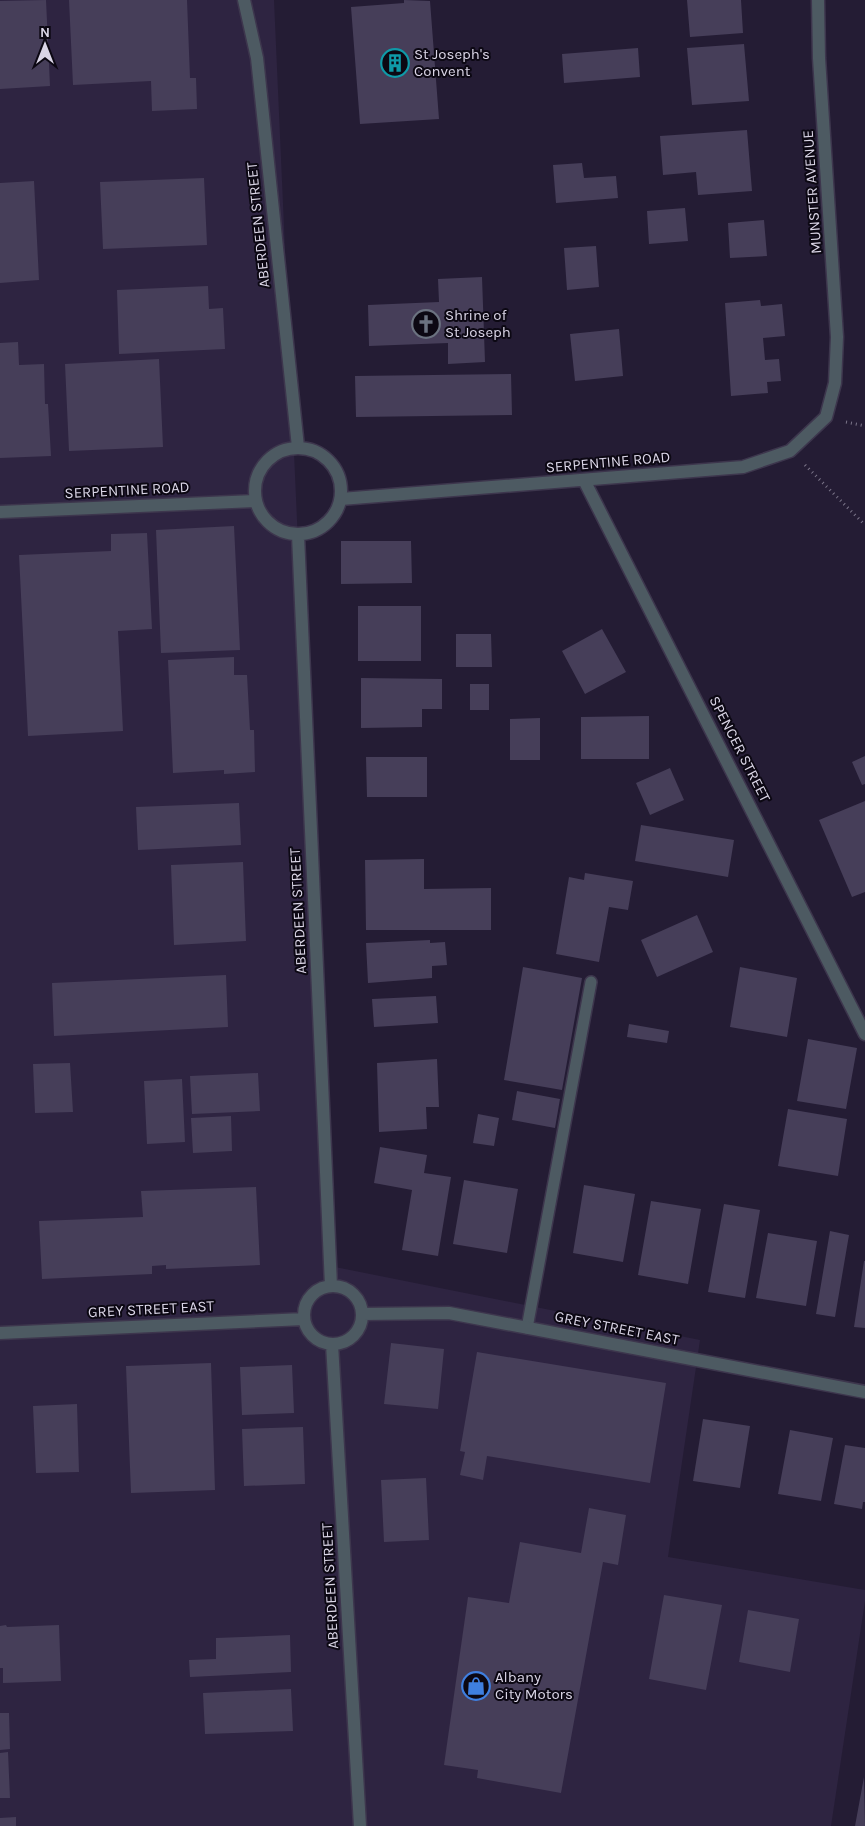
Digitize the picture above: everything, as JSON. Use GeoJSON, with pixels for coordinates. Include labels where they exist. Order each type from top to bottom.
{"type":"FeatureCollection","features":[{"type":"Feature","properties":{"kind":"street","name":"ABERDEEN STREET"},"geometry":{"type":"LineString","coordinates":[[244,0],[257,58],[298,447]]}},
{"type":"Feature","properties":{"kind":"street","name":"MUNSTER AVENUE"},"geometry":{"type":"LineString","coordinates":[[818,0],[819,58],[837,337],[835,383]]}},
{"type":"Feature","properties":{"kind":"street","name":"SERPENTINE ROAD"},"geometry":{"type":"LineString","coordinates":[[341,499],[744,468],[790,450],[826,417],[835,383]]}},
{"type":"Feature","properties":{"kind":"street"},"geometry":{"type":"LineString","coordinates":[[298,447],[313,450],[326,458],[336,469],[341,484],[341,499],[336,513],[326,524],[313,532],[298,535],[286,533],[272,526],[261,515],[255,501],[255,484],[260,469],[269,458],[282,450],[298,447]]}},
{"type":"Feature","properties":{"kind":"street","name":"SPENCER STREET"},"geometry":{"type":"LineString","coordinates":[[584,480],[865,1034]]}},
{"type":"Feature","properties":{"kind":"street","name":"SERPENTINE ROAD"},"geometry":{"type":"LineString","coordinates":[[0,512],[255,501]]}},
{"type":"Feature","properties":{"kind":"street","name":"ABERDEEN STREET"},"geometry":{"type":"LineString","coordinates":[[298,535],[331,1286]]}},
{"type":"Feature","properties":{"kind":"street"},"geometry":{"type":"LineString","coordinates":[[331,1286],[348,1290],[356,1297],[362,1314],[361,1323],[350,1338],[341,1343],[332,1344],[322,1342],[313,1337],[304,1319],[307,1300],[313,1293],[331,1286]]}},
{"type":"Feature","properties":{"kind":"street","name":"GREY STREET EAST"},"geometry":{"type":"LineString","coordinates":[[362,1314],[449,1313],[865,1392]]}},
{"type":"Feature","properties":{"kind":"street","name":"GREY STREET EAST"},"geometry":{"type":"LineString","coordinates":[[0,1333],[304,1319]]}},
{"type":"Feature","properties":{"kind":"street","name":"ABERDEEN STREET"},"geometry":{"type":"LineString","coordinates":[[332,1344],[360,1826]]}},
{"type":"Feature","properties":{"kind":"lane"},"geometry":{"type":"LineString","coordinates":[[527,1328],[592,982]]}},
{"type":"Feature","properties":{"kind":"path"},"geometry":{"type":"LineString","coordinates":[[790,450],[865,525]]}},
{"type":"Feature","properties":{"kind":"shaded area"},"geometry":{"type":"Polygon","coordinates":[[[0,0],[274,0],[330,1266],[700,1340],[668,1557],[865,1590],[865,1601],[831,1826],[0,1826],[0,0]]]}},
{"type":"Feature","properties":{"kind":"building"},"geometry":{"type":"Polygon","coordinates":[[[46,0],[50,86],[0,89],[0,1],[46,0]]]}},
{"type":"Feature","properties":{"kind":"building"},"geometry":{"type":"Polygon","coordinates":[[[69,0],[187,0],[190,78],[196,78],[197,109],[152,111],[151,81],[73,85],[69,0]]]}},
{"type":"Feature","properties":{"kind":"building","name":"St Joseph's Convent"},"geometry":{"type":"Polygon","coordinates":[[[404,0],[430,1],[439,119],[360,124],[351,7],[404,3],[404,0]]]}},
{"type":"Feature","properties":{"kind":"building"},"geometry":{"type":"Polygon","coordinates":[[[687,0],[741,0],[743,33],[690,37],[687,0]]]}},
{"type":"Feature","properties":{"kind":"building"},"geometry":{"type":"Polygon","coordinates":[[[744,44],[749,101],[692,105],[687,48],[744,44]]]}},
{"type":"Feature","properties":{"kind":"building"},"geometry":{"type":"Polygon","coordinates":[[[638,48],[640,77],[564,83],[562,54],[638,48]]]}},
{"type":"Feature","properties":{"kind":"building"},"geometry":{"type":"Polygon","coordinates":[[[747,130],[752,191],[698,195],[696,172],[663,175],[660,136],[747,130]]]}},
{"type":"Feature","properties":{"kind":"building"},"geometry":{"type":"Polygon","coordinates":[[[582,163],[584,178],[616,176],[618,198],[556,203],[553,165],[582,163]]]}},
{"type":"Feature","properties":{"kind":"building"},"geometry":{"type":"Polygon","coordinates":[[[204,178],[207,245],[103,249],[100,182],[204,178]]]}},
{"type":"Feature","properties":{"kind":"building"},"geometry":{"type":"Polygon","coordinates":[[[34,181],[39,280],[0,283],[0,183],[34,181]]]}},
{"type":"Feature","properties":{"kind":"building"},"geometry":{"type":"Polygon","coordinates":[[[685,208],[688,241],[649,244],[647,211],[685,208]]]}},
{"type":"Feature","properties":{"kind":"building"},"geometry":{"type":"Polygon","coordinates":[[[764,220],[767,256],[730,258],[728,223],[764,220]]]}},
{"type":"Feature","properties":{"kind":"building"},"geometry":{"type":"Polygon","coordinates":[[[596,246],[599,287],[567,290],[564,248],[596,246]]]}},
{"type":"Feature","properties":{"kind":"building","name":"Shrine of St Joseph"},"geometry":{"type":"Polygon","coordinates":[[[482,277],[485,362],[448,364],[448,343],[369,346],[368,305],[439,302],[438,279],[482,277]]]}},
{"type":"Feature","properties":{"kind":"building"},"geometry":{"type":"Polygon","coordinates":[[[208,286],[209,309],[223,308],[225,349],[119,354],[117,290],[208,286]]]}},
{"type":"Feature","properties":{"kind":"building"},"geometry":{"type":"Polygon","coordinates":[[[760,300],[761,306],[782,304],[785,336],[763,338],[765,360],[779,359],[781,381],[767,382],[768,393],[731,396],[725,303],[760,300]]]}},
{"type":"Feature","properties":{"kind":"building"},"geometry":{"type":"Polygon","coordinates":[[[619,329],[623,376],[575,381],[570,334],[619,329]]]}},
{"type":"Feature","properties":{"kind":"building"},"geometry":{"type":"Polygon","coordinates":[[[18,342],[19,365],[44,364],[45,404],[48,404],[51,456],[0,458],[0,343],[18,342]]]}},
{"type":"Feature","properties":{"kind":"building"},"geometry":{"type":"Polygon","coordinates":[[[159,359],[163,447],[69,451],[65,364],[159,359]]]}},
{"type":"Feature","properties":{"kind":"building"},"geometry":{"type":"Polygon","coordinates":[[[511,374],[512,415],[356,417],[355,376],[511,374]]]}},
{"type":"Feature","properties":{"kind":"building"},"geometry":{"type":"Polygon","coordinates":[[[234,526],[240,650],[161,653],[156,530],[234,526]]]}},
{"type":"Feature","properties":{"kind":"building"},"geometry":{"type":"Polygon","coordinates":[[[147,533],[152,629],[118,631],[123,731],[28,736],[19,555],[111,551],[111,534],[147,533]]]}},
{"type":"Feature","properties":{"kind":"building"},"geometry":{"type":"Polygon","coordinates":[[[341,541],[411,541],[412,583],[341,584],[341,541]]]}},
{"type":"Feature","properties":{"kind":"building"},"geometry":{"type":"Polygon","coordinates":[[[358,606],[421,606],[421,661],[358,661],[358,606]]]}},
{"type":"Feature","properties":{"kind":"building"},"geometry":{"type":"Polygon","coordinates":[[[602,629],[626,672],[585,694],[562,651],[602,629]]]}},
{"type":"Feature","properties":{"kind":"building"},"geometry":{"type":"Polygon","coordinates":[[[456,634],[491,634],[492,667],[456,667],[456,634]]]}},
{"type":"Feature","properties":{"kind":"building"},"geometry":{"type":"Polygon","coordinates":[[[234,657],[234,675],[247,675],[250,730],[254,730],[255,772],[224,774],[224,770],[173,773],[168,660],[234,657]]]}},
{"type":"Feature","properties":{"kind":"building"},"geometry":{"type":"Polygon","coordinates":[[[361,678],[442,679],[442,709],[422,709],[422,727],[361,728],[361,678]]]}},
{"type":"Feature","properties":{"kind":"building"},"geometry":{"type":"Polygon","coordinates":[[[470,684],[489,684],[489,710],[470,710],[470,684]]]}},
{"type":"Feature","properties":{"kind":"building"},"geometry":{"type":"Polygon","coordinates":[[[649,716],[649,759],[581,759],[581,717],[649,716]]]}},
{"type":"Feature","properties":{"kind":"building"},"geometry":{"type":"Polygon","coordinates":[[[540,718],[540,760],[510,760],[510,719],[540,718]]]}},
{"type":"Feature","properties":{"kind":"building"},"geometry":{"type":"Polygon","coordinates":[[[865,756],[865,784],[862,785],[852,762],[865,756]]]}},
{"type":"Feature","properties":{"kind":"building"},"geometry":{"type":"Polygon","coordinates":[[[366,757],[427,757],[427,797],[367,797],[366,757]]]}},
{"type":"Feature","properties":{"kind":"building"},"geometry":{"type":"Polygon","coordinates":[[[670,768],[684,800],[650,815],[636,783],[670,768]]]}},
{"type":"Feature","properties":{"kind":"building"},"geometry":{"type":"Polygon","coordinates":[[[865,801],[865,892],[852,897],[819,820],[865,801]]]}},
{"type":"Feature","properties":{"kind":"building"},"geometry":{"type":"Polygon","coordinates":[[[239,803],[241,845],[138,850],[136,807],[239,803]]]}},
{"type":"Feature","properties":{"kind":"building"},"geometry":{"type":"Polygon","coordinates":[[[641,825],[734,840],[728,877],[635,861],[641,825]]]}},
{"type":"Feature","properties":{"kind":"building"},"geometry":{"type":"Polygon","coordinates":[[[424,859],[424,889],[491,888],[491,930],[366,930],[365,860],[424,859]]]}},
{"type":"Feature","properties":{"kind":"building"},"geometry":{"type":"Polygon","coordinates":[[[243,862],[246,941],[174,945],[171,865],[243,862]]]}},
{"type":"Feature","properties":{"kind":"building"},"geometry":{"type":"Polygon","coordinates":[[[585,873],[633,881],[628,910],[609,907],[599,962],[556,954],[569,877],[584,880],[585,873]]]}},
{"type":"Feature","properties":{"kind":"building"},"geometry":{"type":"Polygon","coordinates":[[[697,915],[713,952],[657,977],[641,940],[697,915]]]}},
{"type":"Feature","properties":{"kind":"building"},"geometry":{"type":"Polygon","coordinates":[[[430,940],[430,943],[445,942],[447,965],[432,966],[432,978],[368,983],[366,943],[430,940]]]}},
{"type":"Feature","properties":{"kind":"building"},"geometry":{"type":"Polygon","coordinates":[[[523,967],[582,978],[562,1090],[504,1080],[523,967]]]}},
{"type":"Feature","properties":{"kind":"building"},"geometry":{"type":"Polygon","coordinates":[[[740,967],[797,978],[787,1037],[730,1027],[740,967]]]}},
{"type":"Feature","properties":{"kind":"building"},"geometry":{"type":"Polygon","coordinates":[[[226,975],[228,1027],[54,1036],[52,983],[226,975]]]}},
{"type":"Feature","properties":{"kind":"building"},"geometry":{"type":"Polygon","coordinates":[[[436,996],[438,1023],[374,1027],[372,999],[436,996]]]}},
{"type":"Feature","properties":{"kind":"building"},"geometry":{"type":"Polygon","coordinates":[[[629,1024],[669,1031],[667,1043],[627,1037],[629,1024]]]}},
{"type":"Feature","properties":{"kind":"building"},"geometry":{"type":"Polygon","coordinates":[[[808,1039],[857,1048],[846,1109],[797,1101],[808,1039]]]}},
{"type":"Feature","properties":{"kind":"building"},"geometry":{"type":"Polygon","coordinates":[[[437,1059],[439,1107],[426,1107],[427,1129],[379,1132],[377,1063],[437,1059]]]}},
{"type":"Feature","properties":{"kind":"building"},"geometry":{"type":"Polygon","coordinates":[[[70,1063],[73,1112],[35,1113],[33,1064],[70,1063]]]}},
{"type":"Feature","properties":{"kind":"building"},"geometry":{"type":"Polygon","coordinates":[[[258,1073],[260,1111],[192,1114],[190,1076],[258,1073]]]}},
{"type":"Feature","properties":{"kind":"building"},"geometry":{"type":"Polygon","coordinates":[[[182,1079],[185,1142],[147,1144],[144,1081],[182,1079]]]}},
{"type":"Feature","properties":{"kind":"building"},"geometry":{"type":"Polygon","coordinates":[[[517,1091],[560,1099],[555,1128],[512,1120],[517,1091]]]}},
{"type":"Feature","properties":{"kind":"building"},"geometry":{"type":"Polygon","coordinates":[[[788,1109],[847,1119],[838,1176],[778,1166],[788,1109]]]}},
{"type":"Feature","properties":{"kind":"building"},"geometry":{"type":"Polygon","coordinates":[[[478,1114],[499,1118],[494,1146],[473,1143],[478,1114]]]}},
{"type":"Feature","properties":{"kind":"building"},"geometry":{"type":"Polygon","coordinates":[[[231,1116],[232,1151],[193,1153],[191,1118],[231,1116]]]}},
{"type":"Feature","properties":{"kind":"building"},"geometry":{"type":"Polygon","coordinates":[[[380,1147],[427,1155],[424,1173],[451,1177],[438,1256],[402,1250],[412,1190],[374,1183],[380,1147]]]}},
{"type":"Feature","properties":{"kind":"building"},"geometry":{"type":"Polygon","coordinates":[[[464,1180],[518,1189],[507,1253],[453,1244],[464,1180]]]}},
{"type":"Feature","properties":{"kind":"building"},"geometry":{"type":"Polygon","coordinates":[[[584,1185],[635,1194],[623,1262],[573,1253],[584,1185]]]}},
{"type":"Feature","properties":{"kind":"building"},"geometry":{"type":"Polygon","coordinates":[[[256,1187],[260,1265],[166,1269],[166,1265],[152,1266],[152,1274],[42,1279],[39,1221],[143,1217],[141,1191],[256,1187]]]}},
{"type":"Feature","properties":{"kind":"building"},"geometry":{"type":"Polygon","coordinates":[[[651,1201],[701,1209],[688,1284],[638,1275],[651,1201]]]}},
{"type":"Feature","properties":{"kind":"building"},"geometry":{"type":"Polygon","coordinates":[[[724,1204],[760,1210],[745,1298],[708,1292],[724,1204]]]}},
{"type":"Feature","properties":{"kind":"building"},"geometry":{"type":"Polygon","coordinates":[[[830,1231],[849,1235],[835,1317],[816,1314],[830,1231]]]}},
{"type":"Feature","properties":{"kind":"building"},"geometry":{"type":"Polygon","coordinates":[[[768,1233],[817,1241],[806,1306],[756,1298],[768,1233]]]}},
{"type":"Feature","properties":{"kind":"building"},"geometry":{"type":"Polygon","coordinates":[[[865,1261],[865,1328],[854,1327],[865,1261]]]}},
{"type":"Feature","properties":{"kind":"building"},"geometry":{"type":"Polygon","coordinates":[[[391,1343],[444,1349],[438,1409],[384,1404],[391,1343]]]}},
{"type":"Feature","properties":{"kind":"building"},"geometry":{"type":"Polygon","coordinates":[[[477,1352],[666,1383],[650,1483],[487,1456],[483,1480],[460,1475],[465,1452],[460,1451],[477,1352]]]}},
{"type":"Feature","properties":{"kind":"building"},"geometry":{"type":"Polygon","coordinates":[[[211,1363],[215,1490],[131,1493],[126,1366],[211,1363]]]}},
{"type":"Feature","properties":{"kind":"building"},"geometry":{"type":"Polygon","coordinates":[[[292,1365],[294,1413],[242,1415],[240,1367],[292,1365]]]}},
{"type":"Feature","properties":{"kind":"building"},"geometry":{"type":"Polygon","coordinates":[[[77,1404],[79,1472],[36,1473],[33,1406],[77,1404]]]}},
{"type":"Feature","properties":{"kind":"building"},"geometry":{"type":"Polygon","coordinates":[[[703,1419],[750,1426],[740,1488],[693,1481],[703,1419]]]}},
{"type":"Feature","properties":{"kind":"building"},"geometry":{"type":"Polygon","coordinates":[[[303,1427],[305,1484],[244,1486],[242,1429],[303,1427]]]}},
{"type":"Feature","properties":{"kind":"building"},"geometry":{"type":"Polygon","coordinates":[[[790,1430],[833,1438],[821,1501],[778,1494],[790,1430]]]}},
{"type":"Feature","properties":{"kind":"building"},"geometry":{"type":"Polygon","coordinates":[[[845,1445],[865,1448],[865,1502],[863,1502],[862,1509],[834,1504],[845,1445]]]}},
{"type":"Feature","properties":{"kind":"building"},"geometry":{"type":"Polygon","coordinates":[[[426,1478],[429,1540],[384,1542],[381,1480],[426,1478]]]}},
{"type":"Feature","properties":{"kind":"building"},"geometry":{"type":"Polygon","coordinates":[[[589,1508],[626,1515],[618,1565],[603,1562],[561,1793],[477,1778],[478,1770],[444,1765],[468,1597],[509,1603],[520,1542],[581,1553],[589,1508]]]}},
{"type":"Feature","properties":{"kind":"building"},"geometry":{"type":"Polygon","coordinates":[[[664,1595],[722,1605],[706,1690],[649,1679],[664,1595]]]}},
{"type":"Feature","properties":{"kind":"building"},"geometry":{"type":"Polygon","coordinates":[[[748,1610],[799,1619],[790,1672],[739,1662],[748,1610]]]}},
{"type":"Feature","properties":{"kind":"building"},"geometry":{"type":"Polygon","coordinates":[[[6,1625],[7,1627],[59,1625],[61,1681],[3,1683],[3,1668],[0,1668],[0,1626],[6,1625]]]}},
{"type":"Feature","properties":{"kind":"building"},"geometry":{"type":"Polygon","coordinates":[[[290,1635],[291,1672],[190,1677],[189,1660],[216,1659],[216,1638],[290,1635]]]}},
{"type":"Feature","properties":{"kind":"building"},"geometry":{"type":"Polygon","coordinates":[[[291,1689],[293,1731],[205,1734],[203,1693],[291,1689]]]}},
{"type":"Feature","properties":{"kind":"building"},"geometry":{"type":"Polygon","coordinates":[[[0,1713],[9,1713],[10,1749],[0,1750],[0,1713]]]}},
{"type":"Feature","properties":{"kind":"building"},"geometry":{"type":"Polygon","coordinates":[[[8,1752],[10,1798],[0,1798],[0,1753],[8,1752]]]}},
{"type":"Feature","properties":{"kind":"building"},"geometry":{"type":"Polygon","coordinates":[[[864,1777],[865,1826],[855,1826],[864,1777]]]}},
{"type":"Feature","properties":{"kind":"building"},"geometry":{"type":"Polygon","coordinates":[[[16,1817],[16,1826],[0,1826],[0,1818],[16,1817]]]}},
{"type":"Feature","properties":{"kind":"place","name":"St Joseph's Convent"},"geometry":{"type":"Point","coordinates":[395,63]}},
{"type":"Feature","properties":{"kind":"place","name":"Shrine of St Joseph"},"geometry":{"type":"Point","coordinates":[426,324]}},
{"type":"Feature","properties":{"kind":"place","name":"Albany City Motors"},"geometry":{"type":"Point","coordinates":[476,1686]}}]}
